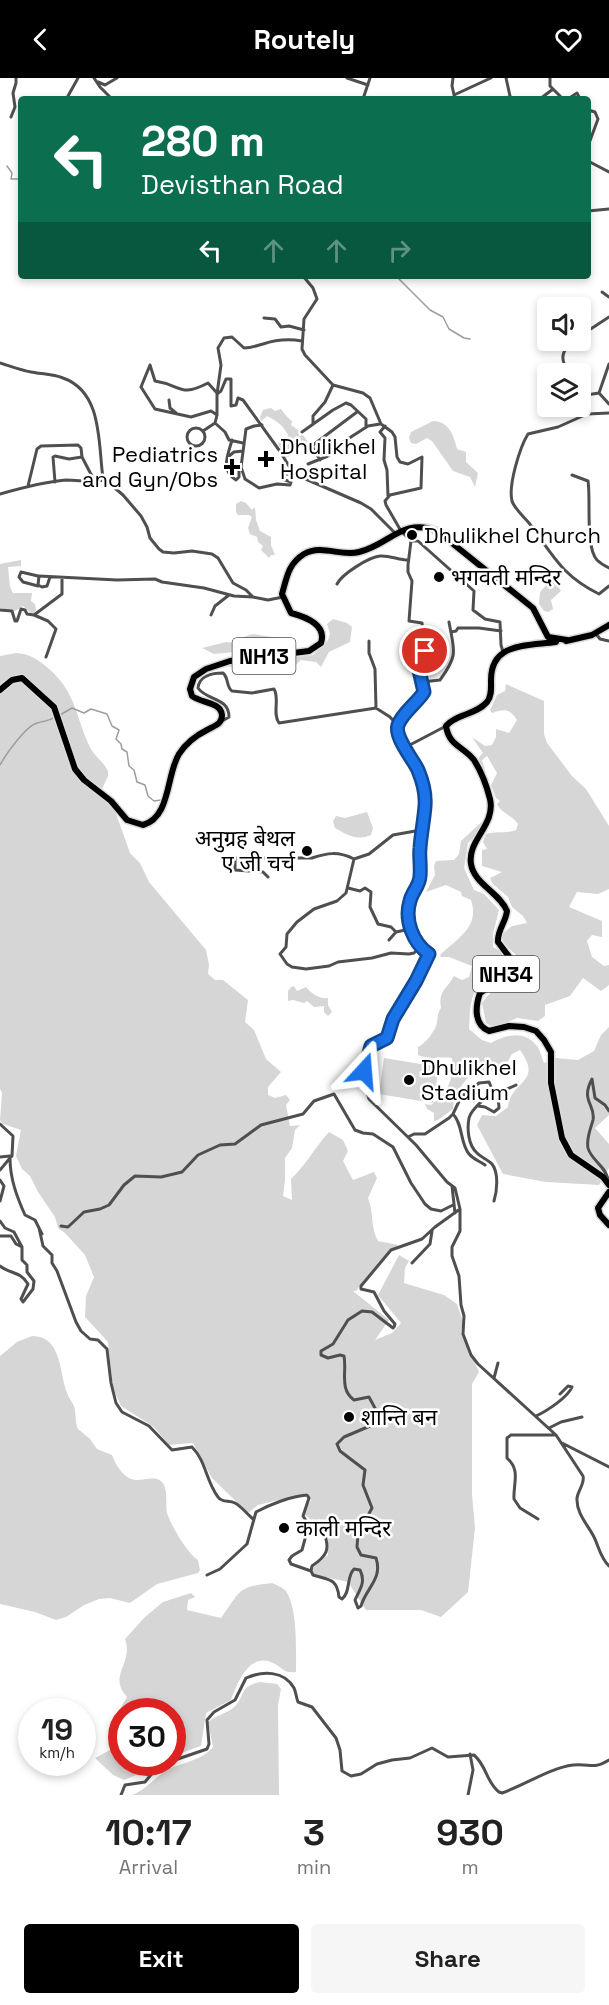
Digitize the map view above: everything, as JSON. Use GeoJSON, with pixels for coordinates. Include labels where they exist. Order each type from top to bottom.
{"type":"FeatureCollection","features":[{"type":"Feature","properties":{"kind":"highway"},"geometry":{"type":"LineString","coordinates":[[283,597],[287,574],[297,560],[305,554],[315,550],[359,552],[398,532],[418,527],[437,531],[533,608],[550,639],[567,640]]}},
{"type":"Feature","properties":{"kind":"highway","name":"NH13"},"geometry":{"type":"LineString","coordinates":[[221,719],[221,711],[216,706],[192,696],[190,689],[194,676],[206,669],[230,661],[309,651],[321,643],[320,627],[302,616],[291,613],[283,597]]}},
{"type":"Feature","properties":{"kind":"highway"},"geometry":{"type":"LineString","coordinates":[[446,726],[451,721],[482,707],[489,700],[492,665],[503,652],[596,634],[609,625]]}},
{"type":"Feature","properties":{"kind":"highway"},"geometry":{"type":"LineString","coordinates":[[534,645],[541,638],[543,629]]}},
{"type":"Feature","properties":{"kind":"highway"},"geometry":{"type":"LineString","coordinates":[[0,690],[12,680],[22,678],[50,702],[58,716],[75,770],[111,801],[128,820],[143,825],[153,821],[161,810],[174,765],[185,745],[197,735],[219,723],[221,719]]}},
{"type":"Feature","properties":{"kind":"highway","name":"NH34"},"geometry":{"type":"LineString","coordinates":[[446,726],[450,739],[473,759],[490,799],[490,815],[471,852],[471,866],[477,877],[497,896],[507,911],[499,932],[498,942],[510,958],[512,967],[508,973],[480,993],[477,1009],[479,1022],[489,1031],[509,1026],[530,1028],[544,1040],[550,1052],[550,1083],[562,1138],[571,1155],[608,1183]]}},
{"type":"Feature","properties":{"kind":"highway"},"geometry":{"type":"LineString","coordinates":[[609,1192],[598,1208],[600,1215],[609,1225]]}},
{"type":"Feature","properties":{"kind":"street"},"geometry":{"type":"LineString","coordinates":[[11,117],[15,107],[12,93],[16,78]]}},
{"type":"Feature","properties":{"kind":"street"},"geometry":{"type":"LineString","coordinates":[[68,96],[78,78]]}},
{"type":"Feature","properties":{"kind":"street"},"geometry":{"type":"LineString","coordinates":[[94,78],[103,85],[117,78]]}},
{"type":"Feature","properties":{"kind":"street"},"geometry":{"type":"LineString","coordinates":[[94,78],[108,96]]}},
{"type":"Feature","properties":{"kind":"street"},"geometry":{"type":"LineString","coordinates":[[346,78],[368,85]]}},
{"type":"Feature","properties":{"kind":"street"},"geometry":{"type":"LineString","coordinates":[[364,96],[370,78]]}},
{"type":"Feature","properties":{"kind":"street"},"geometry":{"type":"LineString","coordinates":[[453,78],[455,96]]}},
{"type":"Feature","properties":{"kind":"street"},"geometry":{"type":"LineString","coordinates":[[457,96],[491,78]]}},
{"type":"Feature","properties":{"kind":"street"},"geometry":{"type":"LineString","coordinates":[[506,78],[511,96]]}},
{"type":"Feature","properties":{"kind":"street"},"geometry":{"type":"LineString","coordinates":[[550,78],[549,84],[560,96]]}},
{"type":"Feature","properties":{"kind":"street"},"geometry":{"type":"LineString","coordinates":[[544,96],[553,89]]}},
{"type":"Feature","properties":{"kind":"street"},"geometry":{"type":"LineString","coordinates":[[591,111],[595,112],[598,119],[591,138]]}},
{"type":"Feature","properties":{"kind":"street"},"geometry":{"type":"LineString","coordinates":[[591,163],[609,172]]}},
{"type":"Feature","properties":{"kind":"street"},"geometry":{"type":"LineString","coordinates":[[591,211],[609,209]]}},
{"type":"Feature","properties":{"kind":"street"},"geometry":{"type":"LineString","coordinates":[[306,279],[313,288],[317,299],[306,315],[302,341],[305,355],[333,386],[363,393],[370,398],[383,425],[395,437],[397,457],[400,462],[405,465],[410,464],[422,457],[421,488],[388,496]]}},
{"type":"Feature","properties":{"kind":"street"},"geometry":{"type":"LineString","coordinates":[[602,292],[609,297]]}},
{"type":"Feature","properties":{"kind":"street"},"geometry":{"type":"LineString","coordinates":[[591,329],[609,317]]}},
{"type":"Feature","properties":{"kind":"street"},"geometry":{"type":"LineString","coordinates":[[264,318],[275,319],[281,327],[289,326],[304,330]]}},
{"type":"Feature","properties":{"kind":"street"},"geometry":{"type":"LineString","coordinates":[[203,431],[215,423],[217,415],[221,365],[218,348],[224,338],[232,337],[244,348],[256,348],[261,344],[291,339],[302,341]]}},
{"type":"Feature","properties":{"kind":"street"},"geometry":{"type":"LineString","coordinates":[[0,363],[63,378],[84,392],[92,406],[99,435],[99,456],[105,480],[123,495],[141,516],[150,538],[159,549],[174,553],[192,551],[212,554],[218,558],[232,583],[246,590],[253,597]]}},
{"type":"Feature","properties":{"kind":"street"},"geometry":{"type":"LineString","coordinates":[[599,393],[609,364]]}},
{"type":"Feature","properties":{"kind":"street"},"geometry":{"type":"LineString","coordinates":[[217,394],[208,383],[191,391],[176,389],[156,381],[150,365],[141,387],[155,409],[191,417],[211,411],[217,415]]}},
{"type":"Feature","properties":{"kind":"street"},"geometry":{"type":"LineString","coordinates":[[217,394],[221,391],[226,379],[231,379],[231,406],[235,406],[238,398],[241,398],[294,474]]}},
{"type":"Feature","properties":{"kind":"street"},"geometry":{"type":"LineString","coordinates":[[313,424],[313,416],[325,402],[333,386]]}},
{"type":"Feature","properties":{"kind":"street"},"geometry":{"type":"LineString","coordinates":[[591,394],[599,393]]}},
{"type":"Feature","properties":{"kind":"street"},"geometry":{"type":"LineString","coordinates":[[599,393],[609,404]]}},
{"type":"Feature","properties":{"kind":"street"},"geometry":{"type":"LineString","coordinates":[[170,400],[170,408],[177,414]]}},
{"type":"Feature","properties":{"kind":"street"},"geometry":{"type":"LineString","coordinates":[[302,432],[343,404],[351,405],[366,419],[366,427]]}},
{"type":"Feature","properties":{"kind":"street"},"geometry":{"type":"LineString","coordinates":[[320,460],[313,448],[314,444],[357,412]]}},
{"type":"Feature","properties":{"kind":"street"},"geometry":{"type":"LineString","coordinates":[[609,413],[587,414],[558,427],[528,434],[514,470],[512,501],[560,568],[599,594],[609,586]]}},
{"type":"Feature","properties":{"kind":"street"},"geometry":{"type":"LineString","coordinates":[[215,423],[225,432],[229,440],[243,442]]}},
{"type":"Feature","properties":{"kind":"street"},"geometry":{"type":"LineString","coordinates":[[308,464],[335,452],[340,444],[366,427],[372,424],[383,425]]}},
{"type":"Feature","properties":{"kind":"street"},"geometry":{"type":"LineString","coordinates":[[243,451],[234,452],[225,461],[226,468],[236,480],[239,477],[243,451],[243,442],[246,429],[262,425]]}},
{"type":"Feature","properties":{"kind":"street"},"geometry":{"type":"LineString","coordinates":[[383,425],[381,432],[386,438],[384,460],[387,470],[388,496],[385,501],[398,532]]}},
{"type":"Feature","properties":{"kind":"street"},"geometry":{"type":"LineString","coordinates":[[196,428],[203,431],[205,438],[202,444],[195,447],[189,444],[187,437],[190,431],[196,428]]}},
{"type":"Feature","properties":{"kind":"street"},"geometry":{"type":"LineString","coordinates":[[229,456],[232,440]]}},
{"type":"Feature","properties":{"kind":"street"},"geometry":{"type":"LineString","coordinates":[[28,486],[38,447],[78,445],[95,482]]}},
{"type":"Feature","properties":{"kind":"street"},"geometry":{"type":"LineString","coordinates":[[55,482],[53,458],[55,456],[69,459],[82,457]]}},
{"type":"Feature","properties":{"kind":"street"},"geometry":{"type":"LineString","coordinates":[[241,466],[245,479],[258,488],[277,484],[290,485],[291,482],[282,479],[283,474],[294,474],[361,502],[411,541],[418,541],[474,591],[473,610],[485,619],[500,622],[503,652]]}},
{"type":"Feature","properties":{"kind":"street"},"geometry":{"type":"LineString","coordinates":[[572,475],[588,481],[590,498],[588,511],[593,552],[597,560],[609,568]]}},
{"type":"Feature","properties":{"kind":"street"},"geometry":{"type":"LineString","coordinates":[[0,494],[28,486],[67,480],[95,482],[105,480]]}},
{"type":"Feature","properties":{"kind":"street"},"geometry":{"type":"LineString","coordinates":[[411,541],[408,560],[408,572],[412,580],[409,621],[422,623],[424,627],[422,636],[425,649],[419,670],[424,692],[398,726],[398,735],[418,770],[423,787],[425,805],[421,830],[421,874],[420,881],[410,899],[408,916],[410,929],[420,947],[429,954],[393,1019],[387,1038],[371,1046],[364,1071],[365,1089],[369,1099],[458,1193],[460,1231],[452,1247],[464,1316],[463,1334],[471,1355],[561,1442],[583,1476],[584,1481],[579,1490],[577,1502],[584,1523],[593,1534],[600,1555],[609,1566]]}},
{"type":"Feature","properties":{"kind":"street"},"geometry":{"type":"LineString","coordinates":[[337,584],[339,580],[374,557],[383,555],[408,560]]}},
{"type":"Feature","properties":{"kind":"street"},"geometry":{"type":"LineString","coordinates":[[50,577],[47,586],[39,586],[23,582],[19,577],[21,572],[62,578],[155,579],[229,595],[268,600],[283,597]]}},
{"type":"Feature","properties":{"kind":"street"},"geometry":{"type":"LineString","coordinates":[[39,576],[39,586]]}},
{"type":"Feature","properties":{"kind":"street"},"geometry":{"type":"LineString","coordinates":[[34,615],[62,594],[62,578]]}},
{"type":"Feature","properties":{"kind":"street"},"geometry":{"type":"LineString","coordinates":[[211,615],[215,606],[229,595]]}},
{"type":"Feature","properties":{"kind":"street"},"geometry":{"type":"LineString","coordinates":[[0,610],[12,610],[15,621],[21,609],[25,610],[27,614],[44,618],[56,629],[46,657]]}},
{"type":"Feature","properties":{"kind":"street"},"geometry":{"type":"LineString","coordinates":[[483,628],[485,619]]}},
{"type":"Feature","properties":{"kind":"street"},"geometry":{"type":"LineString","coordinates":[[422,682],[440,680],[452,661],[456,650],[449,622]]}},
{"type":"Feature","properties":{"kind":"street"},"geometry":{"type":"LineString","coordinates":[[451,632],[458,628],[501,631]]}},
{"type":"Feature","properties":{"kind":"street"},"geometry":{"type":"LineString","coordinates":[[596,634],[600,639],[609,641]]}},
{"type":"Feature","properties":{"kind":"street"},"geometry":{"type":"LineString","coordinates":[[369,641],[369,653],[375,669],[376,708]]}},
{"type":"Feature","properties":{"kind":"street"},"geometry":{"type":"LineString","coordinates":[[221,719],[229,717],[226,706],[219,700],[202,693],[198,688],[204,678],[218,673],[224,674],[229,690],[232,692],[252,693],[274,688],[276,718],[279,723],[376,708],[390,717],[398,726]]}},
{"type":"Feature","properties":{"kind":"street"},"geometry":{"type":"LineString","coordinates":[[406,747],[446,726]]}},
{"type":"Feature","properties":{"kind":"street"},"geometry":{"type":"LineString","coordinates":[[225,858],[312,858],[323,853],[335,853],[354,859],[369,854],[393,835],[421,830]]}},
{"type":"Feature","properties":{"kind":"street"},"geometry":{"type":"LineString","coordinates":[[235,858],[235,870],[263,872],[268,877]]}},
{"type":"Feature","properties":{"kind":"street"},"geometry":{"type":"LineString","coordinates":[[354,859],[350,867],[348,888],[340,899],[305,914],[290,929],[286,946],[280,954],[287,964],[292,968],[306,969],[391,953],[409,954],[414,953],[420,947]]}},
{"type":"Feature","properties":{"kind":"street"},"geometry":{"type":"LineString","coordinates":[[348,888],[360,891],[365,888],[371,892],[370,907],[376,921],[378,924],[391,927],[396,932]]}},
{"type":"Feature","properties":{"kind":"street"},"geometry":{"type":"LineString","coordinates":[[389,940],[396,932],[410,929]]}},
{"type":"Feature","properties":{"kind":"street"},"geometry":{"type":"LineString","coordinates":[[608,1183],[603,1168],[588,1149],[594,1117],[586,1093],[592,1079],[595,1098],[609,1111]]}},
{"type":"Feature","properties":{"kind":"street"},"geometry":{"type":"LineString","coordinates":[[407,1137],[414,1134],[425,1134],[453,1114],[461,1096],[479,1083],[489,1082],[492,1089],[470,1116],[468,1131],[476,1152],[492,1164],[495,1170],[497,1191],[494,1201]]}},
{"type":"Feature","properties":{"kind":"street"},"geometry":{"type":"LineString","coordinates":[[478,1106],[494,1112],[499,1108],[500,1095],[516,1085]]}},
{"type":"Feature","properties":{"kind":"street"},"geometry":{"type":"LineString","coordinates":[[61,1226],[68,1227],[84,1212],[100,1209],[109,1204],[124,1185],[135,1176],[161,1177],[182,1172],[198,1155],[220,1145],[235,1144],[261,1125],[303,1114],[314,1101],[334,1094],[355,1130],[373,1134],[393,1147],[411,1183],[427,1207],[441,1211],[453,1205]]}},
{"type":"Feature","properties":{"kind":"street"},"geometry":{"type":"LineString","coordinates":[[453,1114],[457,1119],[466,1149],[472,1157],[485,1165]]}},
{"type":"Feature","properties":{"kind":"street"},"geometry":{"type":"LineString","coordinates":[[0,1124],[13,1136],[11,1157],[13,1184],[24,1215],[35,1220],[42,1234]]}},
{"type":"Feature","properties":{"kind":"street"},"geometry":{"type":"LineString","coordinates":[[0,1157],[11,1157]]}},
{"type":"Feature","properties":{"kind":"street"},"geometry":{"type":"LineString","coordinates":[[0,1170],[11,1157]]}},
{"type":"Feature","properties":{"kind":"street"},"geometry":{"type":"LineString","coordinates":[[0,1180],[4,1186],[0,1201]]}},
{"type":"Feature","properties":{"kind":"street"},"geometry":{"type":"LineString","coordinates":[[452,1186],[455,1213]]}},
{"type":"Feature","properties":{"kind":"street"},"geometry":{"type":"LineString","coordinates":[[305,1539],[302,1550],[289,1560],[291,1564],[334,1582],[338,1588],[339,1597],[342,1599],[346,1595],[350,1573],[354,1569],[360,1570],[364,1577],[363,1583],[354,1600],[358,1608],[361,1606],[363,1597],[378,1577],[379,1568],[376,1558],[361,1555],[357,1547],[360,1529],[372,1508],[363,1485],[365,1470],[340,1451],[337,1444],[344,1437],[370,1426],[376,1410],[369,1397],[354,1400],[349,1396],[343,1383],[346,1371],[344,1356],[340,1354],[328,1358],[321,1355],[321,1352],[333,1344],[348,1320],[362,1311],[372,1312],[394,1327],[395,1324],[384,1311],[374,1292],[361,1289],[361,1286],[392,1250],[422,1239],[460,1209]]}},
{"type":"Feature","properties":{"kind":"street"},"geometry":{"type":"LineString","coordinates":[[0,1221],[5,1228],[14,1232],[22,1247],[22,1260],[27,1265],[27,1272],[34,1281],[33,1289],[23,1302],[22,1296],[28,1284],[27,1281],[14,1271],[5,1270],[0,1266]]}},
{"type":"Feature","properties":{"kind":"street"},"geometry":{"type":"LineString","coordinates":[[39,1228],[43,1246],[52,1255],[52,1263],[76,1322],[90,1339],[98,1340],[107,1349],[113,1394],[122,1412],[149,1426],[172,1450],[192,1447],[201,1456],[207,1476],[218,1497],[222,1501],[234,1503],[253,1519]]}},
{"type":"Feature","properties":{"kind":"street"},"geometry":{"type":"LineString","coordinates":[[412,1263],[430,1244],[432,1230]]}},
{"type":"Feature","properties":{"kind":"street"},"geometry":{"type":"LineString","coordinates":[[0,1236],[11,1236],[16,1244],[22,1247]]}},
{"type":"Feature","properties":{"kind":"street"},"geometry":{"type":"LineString","coordinates":[[494,1378],[498,1364]]}},
{"type":"Feature","properties":{"kind":"street"},"geometry":{"type":"LineString","coordinates":[[536,1416],[555,1404],[571,1391],[572,1387],[568,1386],[560,1394]]}},
{"type":"Feature","properties":{"kind":"street"},"geometry":{"type":"LineString","coordinates":[[549,1428],[561,1422],[582,1417]]}},
{"type":"Feature","properties":{"kind":"street"},"geometry":{"type":"LineString","coordinates":[[538,1519],[520,1508],[514,1499],[517,1477],[512,1463],[507,1458],[507,1438],[511,1435],[556,1435]]}},
{"type":"Feature","properties":{"kind":"street"},"geometry":{"type":"LineString","coordinates":[[561,1442],[575,1451],[608,1465]]}},
{"type":"Feature","properties":{"kind":"street"},"geometry":{"type":"LineString","coordinates":[[207,1575],[220,1569],[247,1544],[256,1512],[268,1505],[307,1495],[309,1498],[303,1516],[309,1525],[323,1532],[327,1547],[324,1558],[312,1566],[311,1571]]}},
{"type":"Feature","properties":{"kind":"street"},"geometry":{"type":"LineString","coordinates":[[186,1757],[207,1749],[209,1744],[207,1720],[210,1715],[235,1700],[246,1678],[259,1673],[272,1673],[289,1682],[294,1688],[298,1702],[312,1707],[318,1713],[338,1744],[342,1771],[346,1775],[355,1776],[377,1764],[410,1758],[429,1748],[436,1749],[448,1757],[470,1754],[484,1766],[492,1786],[502,1792],[562,1768],[573,1765],[598,1766],[609,1760]]}},
{"type":"Feature","properties":{"kind":"street"},"geometry":{"type":"LineString","coordinates":[[468,1795],[472,1770],[470,1754]]}},
{"type":"Feature","properties":{"kind":"street"},"geometry":{"type":"LineString","coordinates":[[121,1795],[125,1785],[145,1782],[150,1776]]}},
{"type":"Feature","properties":{"kind":"shaded area"},"geometry":{"type":"Polygon","coordinates":[[[271,408],[275,411],[281,409],[292,421],[291,425],[298,430],[299,436],[303,435],[308,442],[291,448],[292,455],[285,458],[278,443],[287,440],[286,431],[267,416],[261,421],[263,410],[271,408]]]}},
{"type":"Feature","properties":{"kind":"shaded area"},"geometry":{"type":"Polygon","coordinates":[[[433,421],[447,426],[457,449],[466,452],[466,462],[478,473],[475,487],[470,477],[453,471],[432,441],[427,438],[416,444],[411,443],[409,438],[411,432],[433,421]]]}},
{"type":"Feature","properties":{"kind":"shaded area"},"geometry":{"type":"Polygon","coordinates":[[[241,501],[252,510],[255,507],[260,531],[271,537],[275,555],[269,558],[261,550],[263,546],[258,542],[257,537],[250,534],[248,528],[252,517],[238,515],[236,512],[236,504],[241,501]]]}},
{"type":"Feature","properties":{"kind":"shaded area"},"geometry":{"type":"Polygon","coordinates":[[[21,560],[21,566],[8,567],[10,587],[13,593],[32,593],[31,601],[35,604],[36,610],[34,613],[23,606],[15,611],[0,608],[0,564],[21,560]]]}},
{"type":"Feature","properties":{"kind":"shaded area"},"geometry":{"type":"Polygon","coordinates":[[[550,581],[555,581],[561,591],[551,600],[553,609],[548,612],[544,611],[539,604],[540,592],[550,581]]]}},
{"type":"Feature","properties":{"kind":"shaded area"},"geometry":{"type":"Polygon","coordinates":[[[333,619],[352,627],[350,642],[329,652],[321,667],[316,662],[301,660],[290,670],[275,663],[229,667],[228,665],[313,655],[328,640],[330,634],[327,624],[333,619]]]}},
{"type":"Feature","properties":{"kind":"shaded area"},"geometry":{"type":"Polygon","coordinates":[[[253,634],[279,638],[282,647],[288,648],[288,651],[242,657],[234,652],[214,654],[202,648],[226,642],[237,643],[253,634]]]}},
{"type":"Feature","properties":{"kind":"shaded area"},"geometry":{"type":"Polygon","coordinates":[[[16,653],[40,662],[65,687],[91,749],[108,771],[101,791],[76,768],[61,720],[22,674],[12,676],[0,685],[0,656],[16,653]]]}},
{"type":"Feature","properties":{"kind":"shaded area"},"geometry":{"type":"Polygon","coordinates":[[[22,680],[53,709],[74,771],[114,808],[130,853],[140,863],[149,882],[206,950],[208,974],[215,980],[223,980],[248,1000],[245,1022],[254,1030],[266,1059],[281,1072],[268,1087],[268,1095],[275,1098],[286,1095],[290,1100],[286,1105],[290,1126],[300,1125],[295,1130],[292,1148],[285,1158],[283,1196],[292,1200],[291,1179],[329,1132],[343,1140],[348,1151],[343,1161],[353,1180],[374,1172],[377,1178],[368,1198],[376,1235],[378,1241],[398,1245],[382,1259],[356,1291],[353,1291],[389,1320],[375,1340],[392,1333],[401,1323],[378,1295],[399,1255],[409,1261],[405,1268],[404,1283],[444,1295],[457,1304],[463,1322],[461,1332],[479,1372],[472,1384],[472,1495],[475,1528],[468,1592],[441,1617],[421,1610],[366,1610],[348,1582],[315,1575],[312,1571],[328,1555],[322,1530],[303,1513],[311,1500],[308,1493],[258,1505],[248,1513],[212,1478],[193,1443],[169,1445],[154,1427],[121,1406],[113,1388],[108,1342],[85,1317],[86,1296],[94,1277],[85,1255],[58,1228],[55,1217],[30,1176],[22,1169],[16,1156],[21,1130],[3,1124],[0,1120],[2,1093],[0,1089],[0,693],[10,683],[22,680]]]}},
{"type":"Feature","properties":{"kind":"shaded area"},"geometry":{"type":"Polygon","coordinates":[[[506,684],[544,701],[544,734],[547,743],[572,776],[586,789],[609,826],[609,889],[598,894],[577,892],[569,907],[602,921],[602,937],[592,935],[587,941],[592,957],[604,966],[609,965],[609,985],[601,991],[583,978],[570,996],[545,1005],[545,1016],[538,1021],[517,1018],[494,1028],[486,1023],[482,1003],[523,963],[507,947],[501,935],[512,926],[527,923],[523,916],[512,907],[508,897],[493,884],[490,878],[502,872],[482,866],[482,850],[487,849],[483,842],[486,834],[516,830],[518,824],[497,804],[500,801],[496,798],[491,785],[497,773],[487,756],[482,760],[485,770],[480,765],[479,757],[483,753],[472,737],[485,746],[492,745],[496,737],[496,729],[509,733],[517,720],[512,713],[506,710],[492,713],[490,710],[497,695],[505,691],[506,684]]]}},
{"type":"Feature","properties":{"kind":"shaded area"},"geometry":{"type":"Polygon","coordinates":[[[367,812],[373,828],[371,835],[357,837],[335,828],[333,821],[336,816],[345,818],[367,812]]]}},
{"type":"Feature","properties":{"kind":"shaded area"},"geometry":{"type":"Polygon","coordinates":[[[487,817],[482,829],[468,843],[464,868],[474,890],[484,894],[499,910],[493,934],[493,947],[500,951],[507,963],[476,990],[471,1002],[469,1029],[482,1040],[491,1043],[508,1036],[526,1037],[540,1051],[544,1063],[556,1058],[578,1060],[594,1051],[601,1035],[609,1027],[609,1115],[595,1128],[609,1144],[609,1168],[599,1185],[546,1182],[503,1174],[477,1125],[482,1115],[496,1116],[508,1107],[510,1098],[527,1076],[529,1069],[520,1050],[512,1054],[501,1073],[492,1070],[473,1072],[457,1093],[453,1109],[438,1120],[434,1121],[434,1113],[427,1109],[425,1104],[431,1105],[449,1085],[452,1058],[423,1057],[418,1055],[418,1047],[427,1040],[436,1026],[443,991],[454,976],[462,980],[469,977],[472,966],[440,955],[466,931],[470,925],[473,909],[471,900],[446,885],[426,892],[435,875],[436,861],[454,860],[459,854],[461,841],[487,817]]]}},
{"type":"Feature","properties":{"kind":"shaded area"},"geometry":{"type":"Polygon","coordinates":[[[294,986],[297,991],[306,987],[316,996],[328,998],[328,1005],[332,1012],[328,1016],[324,1012],[324,1006],[314,1007],[307,1001],[304,1003],[288,1001],[288,991],[294,986]]]}},
{"type":"Feature","properties":{"kind":"shaded area","name":"Dhulikhel Stadium"},"geometry":{"type":"Polygon","coordinates":[[[384,1058],[439,1067],[433,1103],[379,1094],[384,1058]]]}},
{"type":"Feature","properties":{"kind":"shaded area"},"geometry":{"type":"Polygon","coordinates":[[[32,1336],[42,1338],[54,1348],[67,1393],[74,1408],[78,1429],[90,1439],[97,1449],[112,1455],[119,1468],[129,1478],[161,1481],[166,1492],[167,1513],[180,1538],[198,1560],[200,1570],[198,1573],[157,1584],[130,1603],[110,1598],[99,1599],[56,1620],[35,1612],[0,1604],[0,1356],[17,1342],[32,1336]]]}},
{"type":"Feature","properties":{"kind":"shaded area"},"geometry":{"type":"Polygon","coordinates":[[[272,1583],[285,1590],[289,1597],[294,1618],[296,1672],[287,1671],[266,1661],[252,1664],[241,1677],[231,1700],[206,1713],[201,1746],[186,1751],[186,1698],[126,1698],[120,1682],[127,1648],[125,1639],[145,1617],[163,1602],[191,1593],[195,1597],[188,1600],[187,1610],[221,1618],[236,1596],[252,1586],[272,1583]]]}},
{"type":"Feature","properties":{"kind":"shaded area"},"geometry":{"type":"Polygon","coordinates":[[[260,1682],[277,1684],[281,1689],[278,1705],[279,1795],[132,1795],[142,1790],[158,1776],[186,1776],[186,1762],[208,1752],[213,1747],[208,1722],[233,1708],[245,1689],[260,1682]]]}},
{"type":"Feature","properties":{"kind":"shaded area"},"geometry":{"type":"Polygon","coordinates":[[[108,1751],[108,1770],[96,1759],[108,1751]]]}},
{"type":"Feature","properties":{"kind":"shaded area"},"geometry":{"type":"Polygon","coordinates":[[[115,1776],[134,1776],[124,1780],[115,1776]]]}},
{"type":"Feature","properties":{"kind":"waterway"},"geometry":{"type":"LineString","coordinates":[[7,166],[12,173],[11,179],[18,179]]}},
{"type":"Feature","properties":{"kind":"waterway"},"geometry":{"type":"LineString","coordinates":[[399,279],[430,310],[443,317],[449,329],[470,339]]}},
{"type":"Feature","properties":{"kind":"waterway"},"geometry":{"type":"LineString","coordinates":[[60,715],[72,708],[84,713],[91,709],[107,714],[112,726],[119,730],[116,739],[122,749],[127,752],[129,766],[134,770],[137,782],[145,785],[148,796],[154,801],[161,800]]}},
{"type":"Feature","properties":{"kind":"waterway"},"geometry":{"type":"LineString","coordinates":[[0,765],[27,729],[55,717]]}},
{"type":"Feature","properties":{"kind":"place","name":"Dhulikhel Hospital"},"geometry":{"type":"Point","coordinates":[266,459]}},
{"type":"Feature","properties":{"kind":"place","name":"Pediatrics and Gyn/Obs"},"geometry":{"type":"Point","coordinates":[232,467]}},
{"type":"Feature","properties":{"kind":"place","name":"Dhulikhel Church"},"geometry":{"type":"Point","coordinates":[412,535]}},
{"type":"Feature","properties":{"kind":"place","name":"भगवती मन्दिर"},"geometry":{"type":"Point","coordinates":[439,577]}},
{"type":"Feature","properties":{"kind":"place","name":"अनुग्रह बेथल ए जी चर्च"},"geometry":{"type":"Point","coordinates":[307,851]}},
{"type":"Feature","properties":{"kind":"place","name":"Dhulikhel Stadium"},"geometry":{"type":"Point","coordinates":[409,1080]}},
{"type":"Feature","properties":{"kind":"place","name":"शान्ति बन"},"geometry":{"type":"Point","coordinates":[349,1417]}},
{"type":"Feature","properties":{"kind":"place","name":"काली मन्दिर"},"geometry":{"type":"Point","coordinates":[284,1528]}},
{"type":"Feature","properties":{"kind":"route"},"geometry":{"type":"LineString","coordinates":[[364,1071],[371,1046],[387,1038],[393,1019],[429,954],[420,947],[412,933],[408,916],[410,899],[420,881],[421,874],[419,862],[425,805],[424,792],[418,770],[398,735],[399,723],[424,692],[419,670],[425,651]]}}]}
